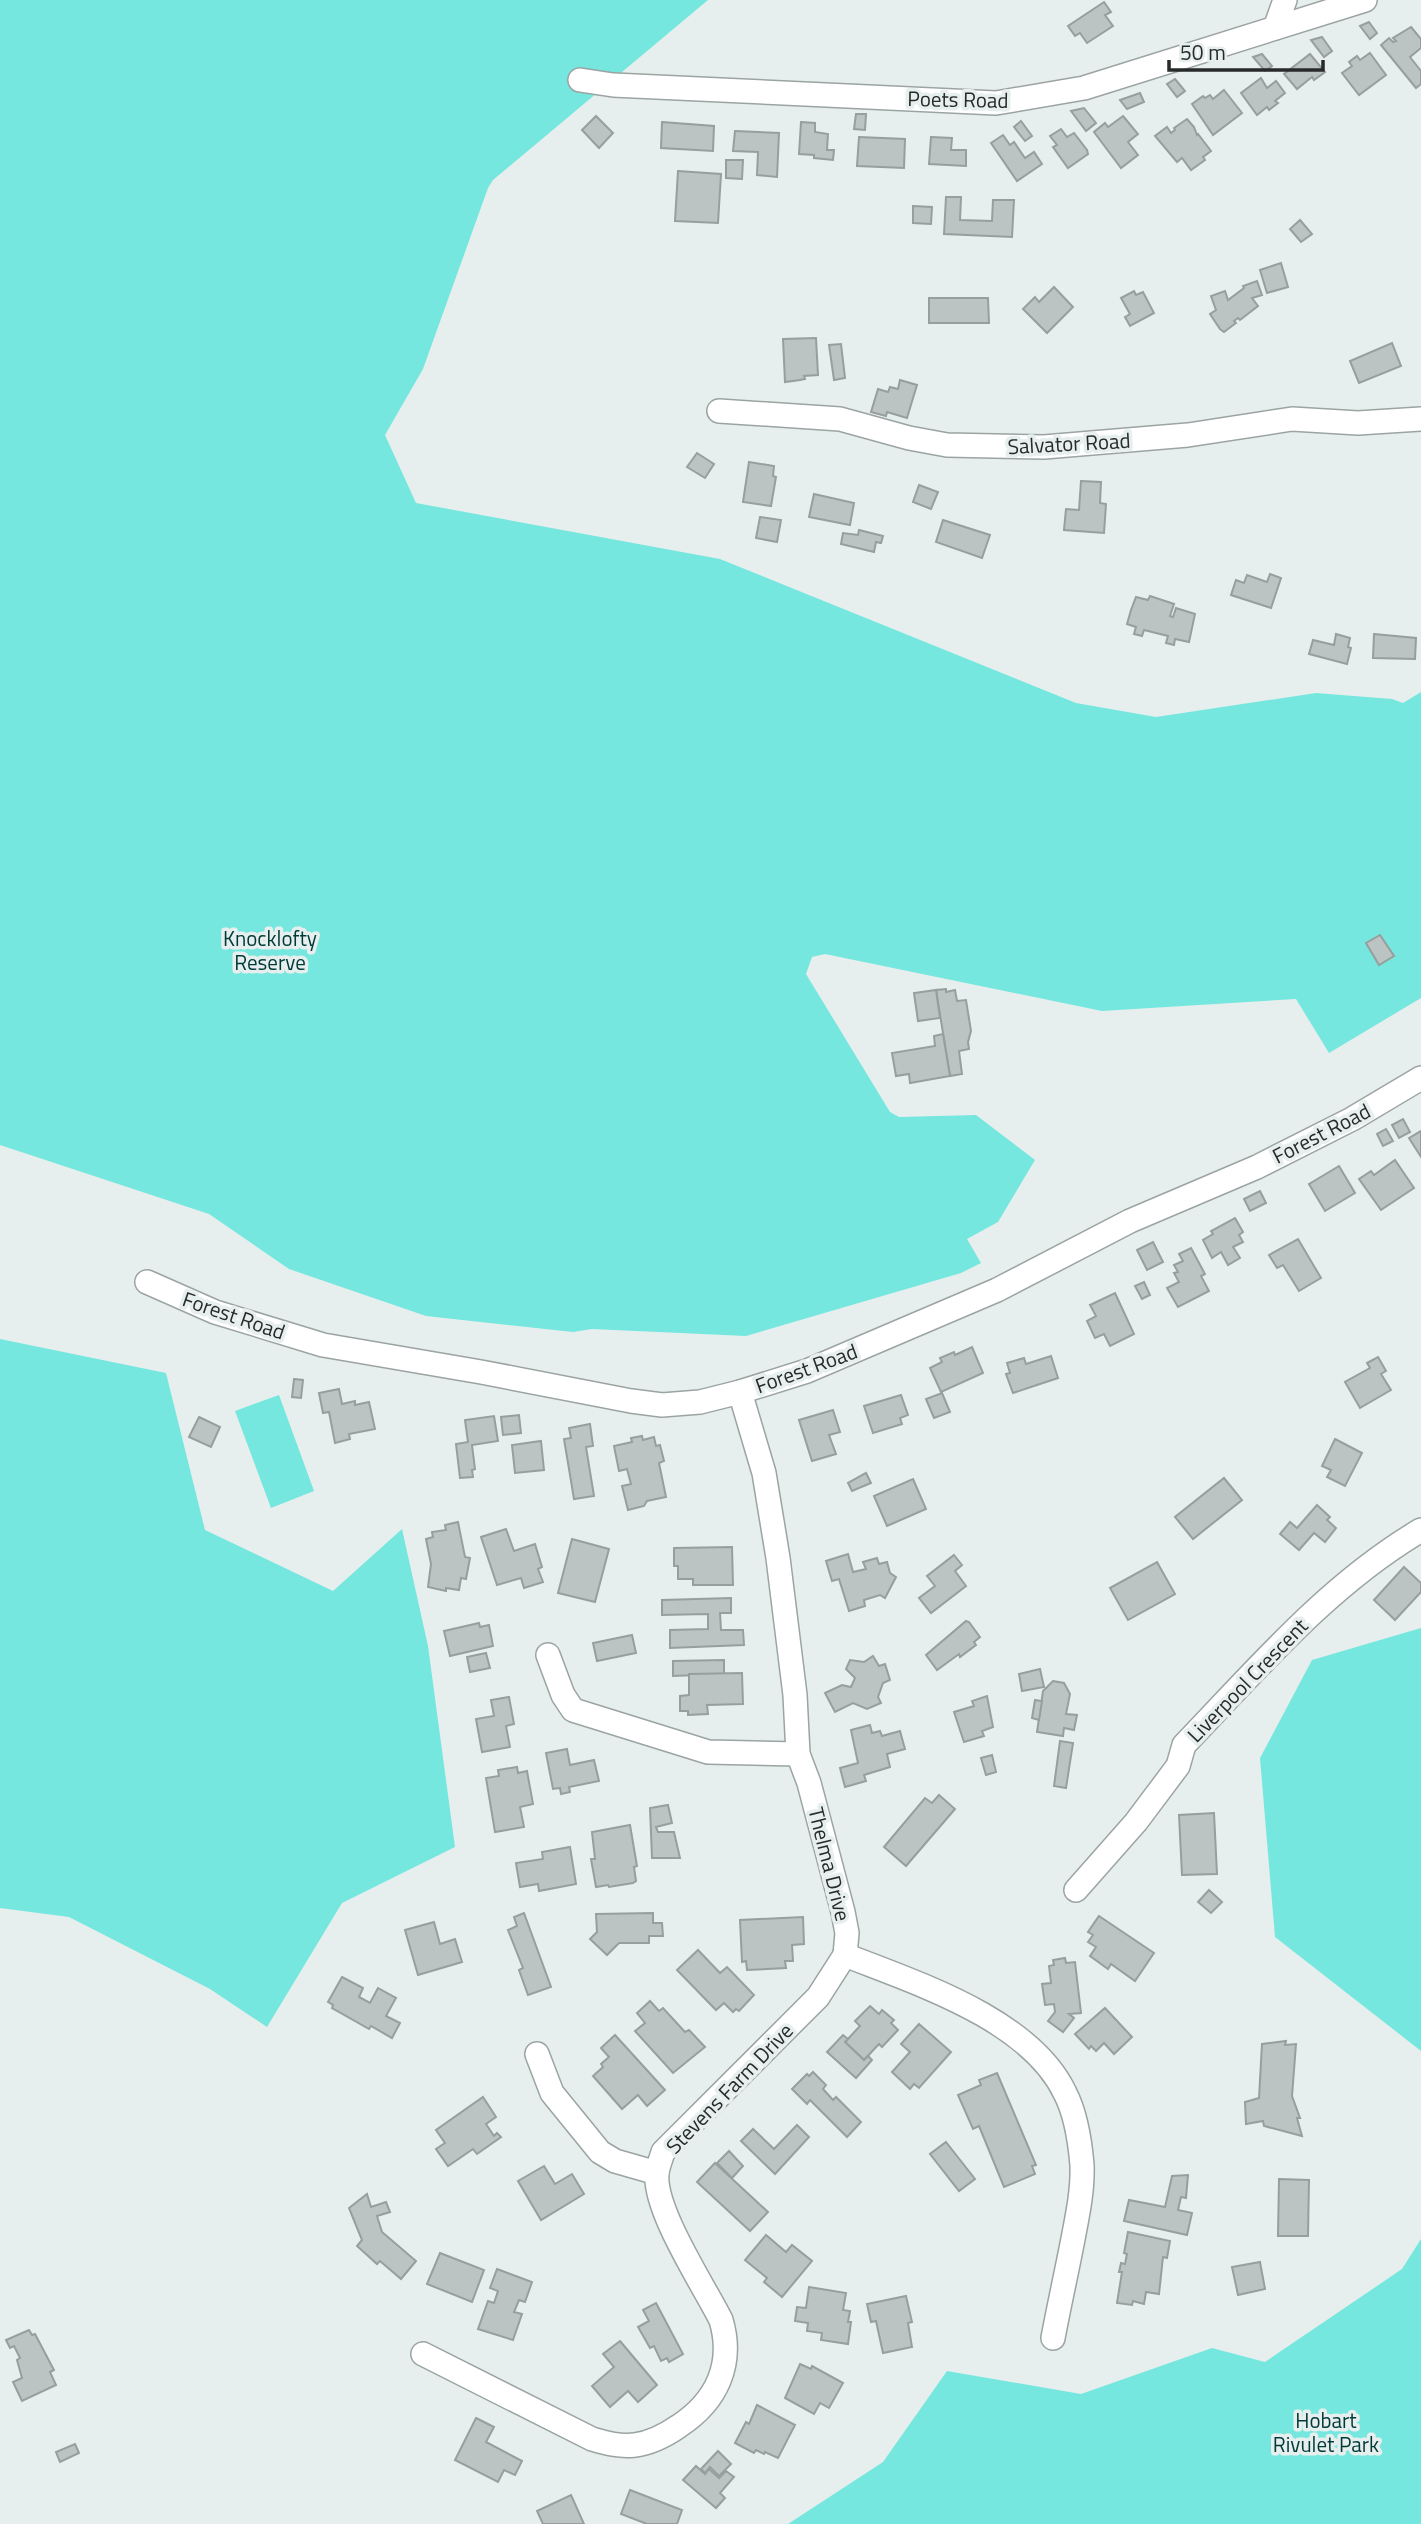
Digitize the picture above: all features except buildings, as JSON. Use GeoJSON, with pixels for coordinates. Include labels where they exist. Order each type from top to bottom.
{"type":"FeatureCollection","features":[{"type":"Feature","properties":{"kind":"street"},"geometry":{"type":"LineString","coordinates":[[1275,28],[1285,0]]}},
{"type":"Feature","properties":{"kind":"street","name":"Poets Road"},"geometry":{"type":"LineString","coordinates":[[580,80],[613,85],[996,103],[1084,88],[1365,0]]}},
{"type":"Feature","properties":{"kind":"street","name":"Salvator Road"},"geometry":{"type":"LineString","coordinates":[[719,411],[840,419],[909,438],[947,445],[1044,447],[1188,435],[1292,419],[1358,423],[1421,419]]}},
{"type":"Feature","properties":{"kind":"street","name":"Forest Road"},"geometry":{"type":"LineString","coordinates":[[147,1282],[215,1312],[323,1345],[662,1405],[700,1402],[807,1371],[997,1290],[1130,1221],[1281,1155],[1352,1119],[1421,1079]]}},
{"type":"Feature","properties":{"kind":"street","name":"Thelma Drive"},"geometry":{"type":"LineString","coordinates":[[740,1392],[764,1473],[795,1695],[798,1754],[809,1783],[843,1912],[847,1933],[845,1955]]}},
{"type":"Feature","properties":{"kind":"street","name":"Liverpool Crescent"},"geometry":{"type":"LineString","coordinates":[[1076,1890],[1136,1822],[1178,1766],[1184,1745],[1320,1604],[1390,1548],[1421,1530]]}},
{"type":"Feature","properties":{"kind":"street"},"geometry":{"type":"LineString","coordinates":[[548,1655],[563,1695],[573,1710],[708,1752],[798,1754]]}},
{"type":"Feature","properties":{"kind":"street"},"geometry":{"type":"LineString","coordinates":[[845,1955],[902,1975],[1013,2033],[1041,2058],[1065,2092],[1076,2122],[1082,2166],[1079,2206],[1053,2337]]}},
{"type":"Feature","properties":{"kind":"street","name":"Stevens Farm Drive"},"geometry":{"type":"LineString","coordinates":[[423,2354],[592,2439],[614,2445],[635,2445],[656,2440],[695,2415],[709,2400],[719,2383],[725,2366],[726,2336],[721,2320],[667,2218],[658,2193],[657,2173],[663,2152],[818,1997],[845,1955]]}},
{"type":"Feature","properties":{"kind":"street"},"geometry":{"type":"LineString","coordinates":[[537,2054],[552,2093],[600,2152],[615,2161],[657,2173]]}},
{"type":"Feature","properties":{"kind":"green space","name":"Knocklofty Reserve"},"geometry":{"type":"Polygon","coordinates":[[[0,0],[708,0],[493,180],[488,188],[423,369],[385,435],[416,503],[720,559],[1076,703],[1156,717],[1316,693],[1392,699],[1403,703],[1421,692],[1421,998],[1329,1053],[1296,999],[1102,1011],[825,954],[812,957],[806,974],[890,1112],[899,1117],[976,1115],[1035,1160],[998,1222],[967,1239],[981,1263],[961,1273],[746,1336],[592,1329],[573,1332],[426,1316],[289,1269],[209,1214],[0,1145],[0,0]]]}},
{"type":"Feature","properties":{"kind":"green space"},"geometry":{"type":"Polygon","coordinates":[[[0,1339],[166,1373],[205,1530],[333,1591],[402,1529],[428,1646],[455,1847],[342,1903],[267,2027],[210,1989],[69,1917],[0,1908],[0,1339]]]}},
{"type":"Feature","properties":{"kind":"green space"},"geometry":{"type":"Polygon","coordinates":[[[279,1395],[314,1491],[271,1508],[235,1411],[279,1395]]]}},
{"type":"Feature","properties":{"kind":"green space"},"geometry":{"type":"Polygon","coordinates":[[[1421,1628],[1421,2051],[1275,1937],[1260,1758],[1312,1660],[1421,1628]]]}},
{"type":"Feature","properties":{"kind":"green space","name":"Hobart Rivulet Park"},"geometry":{"type":"Polygon","coordinates":[[[1421,2239],[1421,2524],[788,2524],[883,2462],[947,2371],[1081,2394],[1212,2348],[1265,2362],[1402,2269],[1421,2239]]]}}]}
